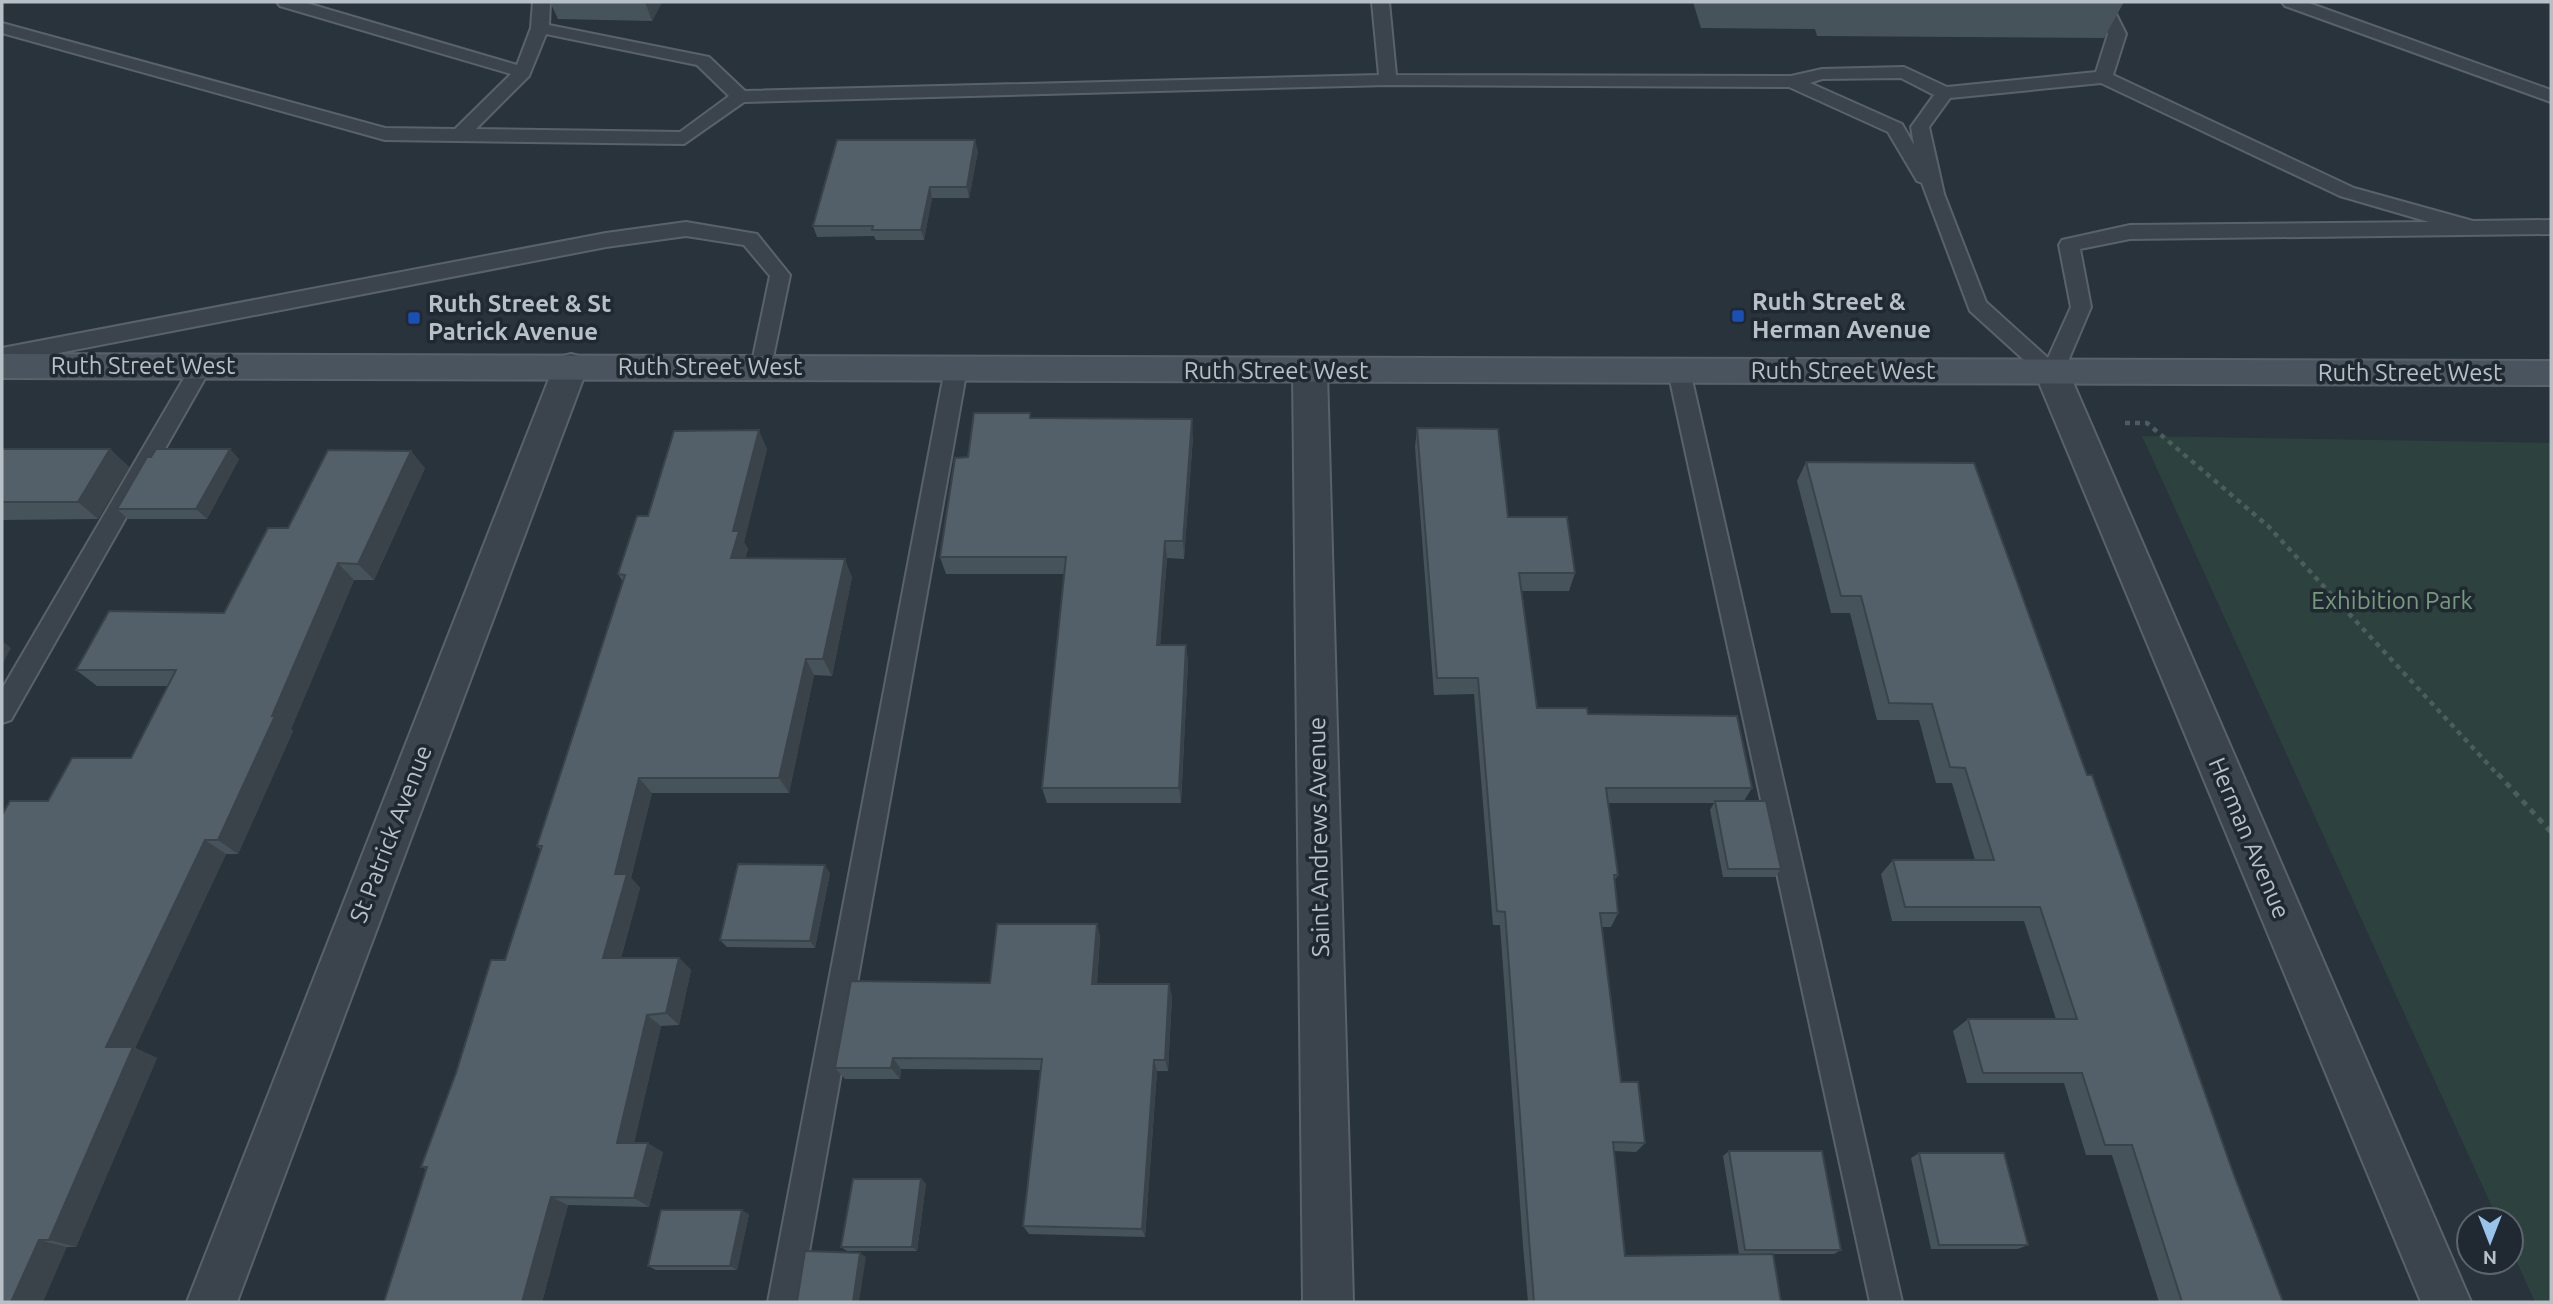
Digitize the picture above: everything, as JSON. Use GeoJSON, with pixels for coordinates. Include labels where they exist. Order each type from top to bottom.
{"type":"FeatureCollection","features":[{"type":"Feature","properties":{"kind":"street","name":"Ruth Street West"},"geometry":{"type":"LineString","coordinates":[[2,366],[572,366],[1310,372],[1679,370],[2551,373]]}},
{"type":"Feature","properties":{"kind":"street","name":"St Patrick Avenue"},"geometry":{"type":"LineString","coordinates":[[212,1302],[572,366]]}},
{"type":"Feature","properties":{"kind":"street","name":"Saint Andrews Avenue"},"geometry":{"type":"LineString","coordinates":[[1310,372],[1328,1302]]}},
{"type":"Feature","properties":{"kind":"street","name":"Herman Avenue"},"geometry":{"type":"LineString","coordinates":[[2052,373],[2446,1302]]}},
{"type":"Feature","properties":{"kind":"lane"},"geometry":{"type":"LineString","coordinates":[[286,2],[523,72]]}},
{"type":"Feature","properties":{"kind":"lane"},"geometry":{"type":"LineString","coordinates":[[460,135],[523,72],[540,28],[542,2]]}},
{"type":"Feature","properties":{"kind":"lane"},"geometry":{"type":"LineString","coordinates":[[1380,2],[1388,80]]}},
{"type":"Feature","properties":{"kind":"lane"},"geometry":{"type":"LineString","coordinates":[[2102,2],[2117,34],[2103,77]]}},
{"type":"Feature","properties":{"kind":"lane"},"geometry":{"type":"LineString","coordinates":[[2291,2],[2551,96]]}},
{"type":"Feature","properties":{"kind":"lane"},"geometry":{"type":"LineString","coordinates":[[2,28],[385,134],[684,138],[740,97],[1388,80],[1791,82],[1822,74],[1904,72],[1944,93],[2103,77],[2347,192],[2473,228]]}},
{"type":"Feature","properties":{"kind":"lane"},"geometry":{"type":"LineString","coordinates":[[540,28],[703,61],[740,97]]}},
{"type":"Feature","properties":{"kind":"lane"},"geometry":{"type":"LineString","coordinates":[[1791,82],[1822,93],[1895,128],[1934,194]]}},
{"type":"Feature","properties":{"kind":"lane"},"geometry":{"type":"LineString","coordinates":[[1944,93],[1920,127],[1934,194],[1977,306],[2052,373],[2081,307],[2069,245],[2130,232],[2551,228]]}},
{"type":"Feature","properties":{"kind":"lane"},"geometry":{"type":"LineString","coordinates":[[2,356],[579,245],[686,229],[750,239],[780,275],[762,367]]}},
{"type":"Feature","properties":{"kind":"lane"},"geometry":{"type":"LineString","coordinates":[[2,712],[201,366]]}},
{"type":"Feature","properties":{"kind":"lane"},"geometry":{"type":"LineString","coordinates":[[784,1302],[956,369]]}},
{"type":"Feature","properties":{"kind":"lane"},"geometry":{"type":"LineString","coordinates":[[1679,370],[1886,1302]]}},
{"type":"Feature","properties":{"kind":"path"},"geometry":{"type":"LineString","coordinates":[[2072,421],[2147,423],[2258,517],[2551,832]]}},
{"type":"Feature","properties":{"kind":"green space","name":"Exhibition Park"},"geometry":{"type":"Polygon","coordinates":[[[2142,436],[2551,443],[2551,1302],[2535,1302],[2523,1276],[2525,1206],[2492,1206],[2142,436]]]}},
{"type":"Feature","properties":{"kind":"building"},"geometry":{"type":"Polygon","coordinates":[[[837,140],[975,140],[967,187],[930,187],[921,230],[872,230],[873,226],[813,226],[837,140]]]}},
{"type":"Feature","properties":{"kind":"building"},"geometry":{"type":"Polygon","coordinates":[[[974,413],[1030,413],[1030,418],[1192,419],[1183,541],[1165,541],[1157,645],[1186,645],[1179,788],[1042,788],[1066,557],[940,557],[955,458],[968,457],[974,413]]]}},
{"type":"Feature","properties":{"kind":"building"},"geometry":{"type":"Polygon","coordinates":[[[1417,428],[1498,429],[1508,517],[1567,517],[1575,573],[1519,573],[1537,708],[1587,708],[1588,714],[1737,716],[1752,788],[1606,788],[1618,875],[1614,875],[1618,913],[1600,913],[1621,1082],[1638,1082],[1645,1143],[1613,1142],[1625,1256],[1773,1254],[1781,1302],[1534,1302],[1505,912],[1497,911],[1478,678],[1437,678],[1417,428]]]}},
{"type":"Feature","properties":{"kind":"building"},"geometry":{"type":"Polygon","coordinates":[[[759,430],[733,531],[739,531],[731,558],[845,559],[823,659],[806,659],[779,778],[639,778],[615,874],[627,874],[603,958],[679,958],[666,1013],[647,1015],[617,1143],[648,1143],[634,1198],[551,1197],[522,1302],[384,1302],[427,1167],[421,1167],[456,1073],[491,960],[505,960],[542,846],[537,846],[625,575],[618,574],[637,516],[648,516],[674,431],[759,430]]]}},
{"type":"Feature","properties":{"kind":"building"},"geometry":{"type":"Polygon","coordinates":[[[2,449],[110,449],[78,502],[2,502],[2,449]]]}},
{"type":"Feature","properties":{"kind":"building"},"geometry":{"type":"Polygon","coordinates":[[[156,449],[230,449],[196,509],[117,509],[147,457],[151,457],[156,449]]]}},
{"type":"Feature","properties":{"kind":"building"},"geometry":{"type":"Polygon","coordinates":[[[328,450],[411,451],[358,564],[338,563],[272,716],[275,716],[218,840],[205,840],[106,1047],[133,1047],[49,1240],[39,1240],[11,1302],[2,1302],[2,815],[10,801],[48,801],[72,758],[131,758],[176,670],[76,670],[109,611],[224,613],[268,528],[288,528],[328,450]]]}},
{"type":"Feature","properties":{"kind":"building"},"geometry":{"type":"Polygon","coordinates":[[[1806,462],[1974,463],[2087,775],[2092,775],[2234,1175],[2283,1302],[2182,1302],[2132,1145],[2105,1145],[2082,1073],[1983,1073],[1968,1019],[2077,1019],[2040,907],[1905,907],[1893,860],[1994,860],[1965,768],[1950,767],[1932,704],[1889,703],[1861,596],[1841,596],[1806,462]]]}},
{"type":"Feature","properties":{"kind":"building"},"geometry":{"type":"Polygon","coordinates":[[[1715,801],[1766,801],[1781,869],[1728,869],[1715,801]]]}},
{"type":"Feature","properties":{"kind":"building"},"geometry":{"type":"Polygon","coordinates":[[[738,864],[825,865],[810,941],[720,940],[738,864]]]}},
{"type":"Feature","properties":{"kind":"building"},"geometry":{"type":"Polygon","coordinates":[[[997,924],[1097,924],[1092,984],[1169,984],[1165,1060],[1154,1060],[1142,1229],[1023,1226],[1042,1059],[893,1058],[891,1068],[835,1068],[851,981],[990,983],[997,924]]]}},
{"type":"Feature","properties":{"kind":"building"},"geometry":{"type":"Polygon","coordinates":[[[1729,1151],[1822,1151],[1841,1250],[1745,1250],[1729,1151]]]}},
{"type":"Feature","properties":{"kind":"building"},"geometry":{"type":"Polygon","coordinates":[[[1919,1153],[2004,1153],[2028,1245],[1939,1245],[1919,1153]]]}},
{"type":"Feature","properties":{"kind":"building"},"geometry":{"type":"Polygon","coordinates":[[[853,1179],[921,1179],[912,1247],[841,1247],[853,1179]]]}},
{"type":"Feature","properties":{"kind":"building"},"geometry":{"type":"Polygon","coordinates":[[[661,1210],[742,1210],[730,1266],[648,1266],[661,1210]]]}},
{"type":"Feature","properties":{"kind":"building"},"geometry":{"type":"Polygon","coordinates":[[[805,1251],[860,1253],[853,1302],[797,1302],[805,1251]]]}},
{"type":"Feature","properties":{"kind":"place","name":"Ruth Street & Herman Avenue"},"geometry":{"type":"Point","coordinates":[1738,316]}},
{"type":"Feature","properties":{"kind":"place","name":"Ruth Street & St Patrick Avenue"},"geometry":{"type":"Point","coordinates":[414,318]}}]}
